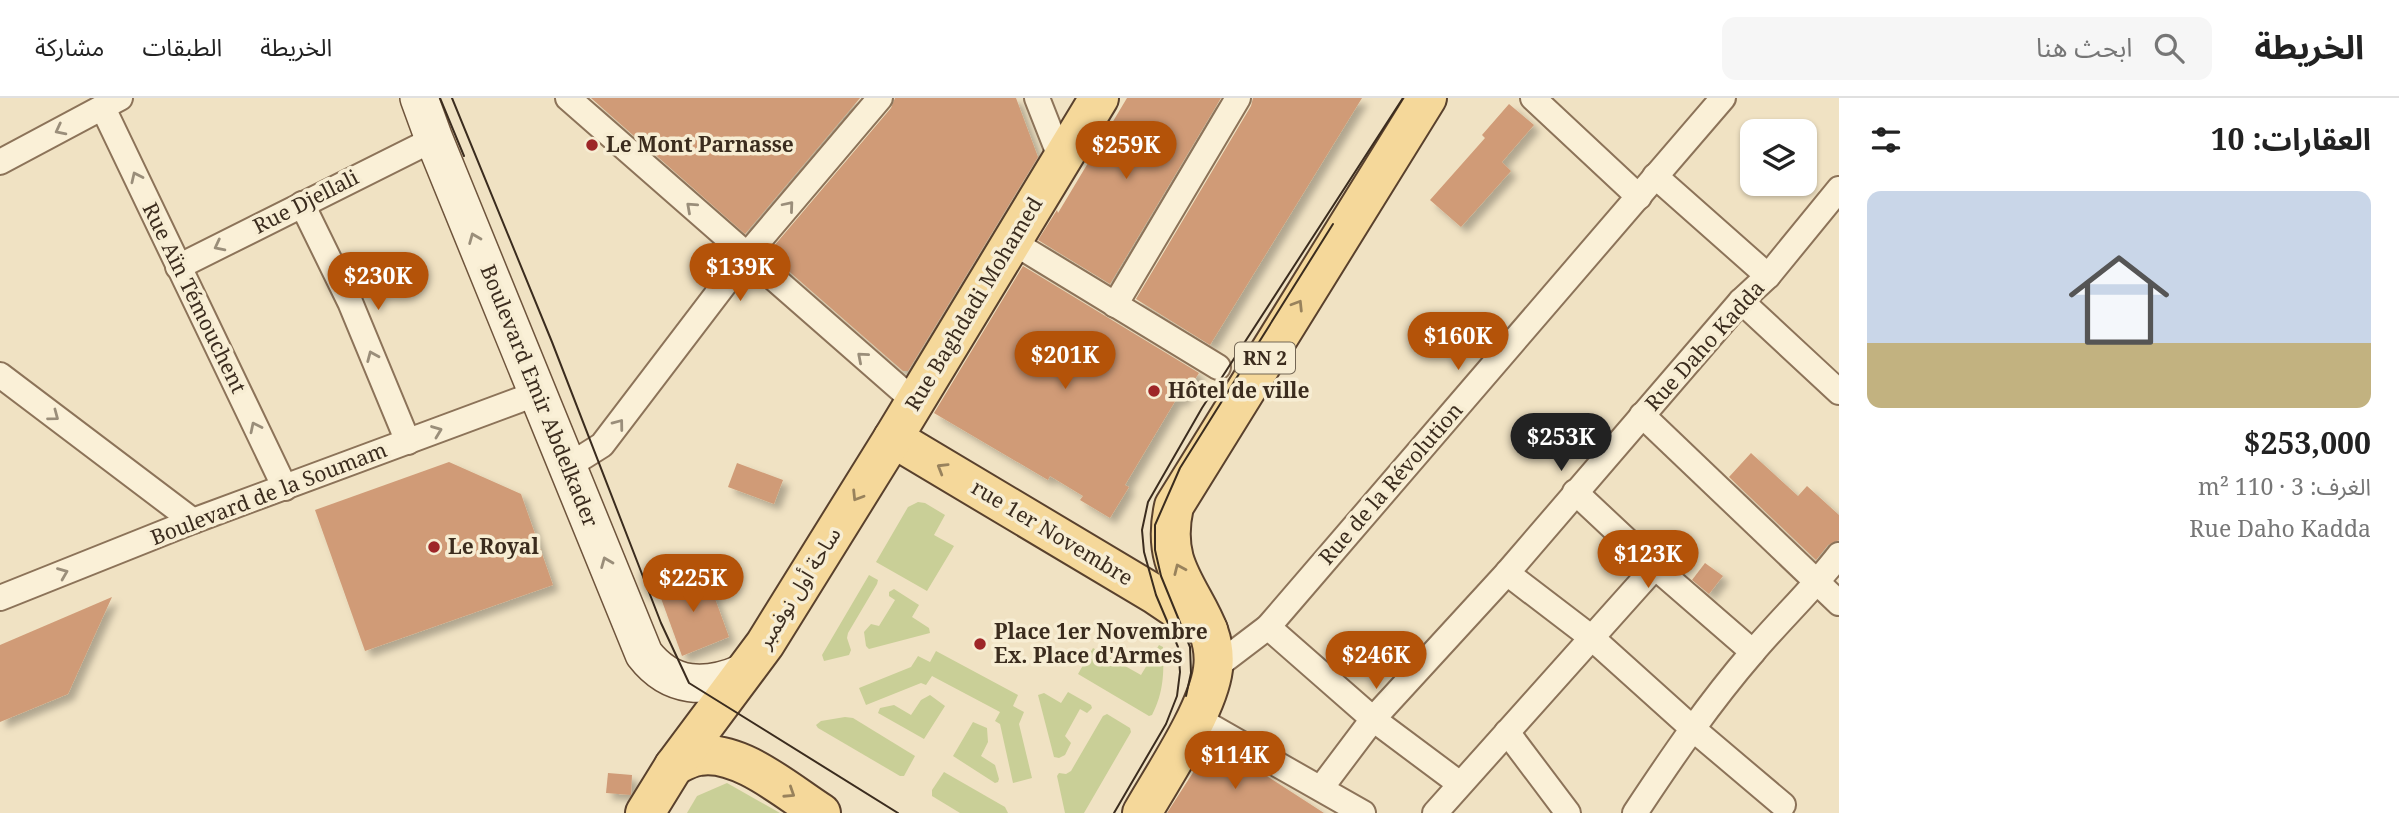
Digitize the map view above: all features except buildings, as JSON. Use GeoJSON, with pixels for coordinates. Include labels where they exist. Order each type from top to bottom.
{"type":"FeatureCollection","features":[{"type":"Feature","properties":{"kind":"main road","name":"Boulevard Emir Abdelkader"},"geometry":{"type":"LineString","coordinates":[[419,98],[433,139],[644,654],[658,670],[677,680],[718,683],[743,673]]}},
{"type":"Feature","properties":{"kind":"main road","name":"Rue Baghdadi Mohamed"},"geometry":{"type":"LineString","coordinates":[[893,438],[1099,98]]}},
{"type":"Feature","properties":{"kind":"main road","name":"RN 2"},"geometry":{"type":"LineString","coordinates":[[1209,630],[1175,561],[1170,542],[1174,506],[1427,98]]}},
{"type":"Feature","properties":{"kind":"main road","name":"rue 1er Novembre"},"geometry":{"type":"LineString","coordinates":[[893,438],[1156,595],[1209,630]]}},
{"type":"Feature","properties":{"kind":"main road","name":"ساحة أول نوفمبر"},"geometry":{"type":"LineString","coordinates":[[645,813],[674,766],[765,643],[893,438]]}},
{"type":"Feature","properties":{"kind":"main road"},"geometry":{"type":"LineString","coordinates":[[1142,813],[1196,718],[1214,668],[1209,630]]}},
{"type":"Feature","properties":{"kind":"main road"},"geometry":{"type":"LineString","coordinates":[[674,766],[697,756],[714,755],[735,760],[821,813]]}},
{"type":"Feature","properties":{"kind":"street"},"geometry":{"type":"LineString","coordinates":[[569,98],[746,257],[914,401]]}},
{"type":"Feature","properties":{"kind":"street"},"geometry":{"type":"LineString","coordinates":[[567,467],[602,445],[746,257],[880,98]]}},
{"type":"Feature","properties":{"kind":"street"},"geometry":{"type":"LineString","coordinates":[[1037,98],[1061,159]]}},
{"type":"Feature","properties":{"kind":"street"},"geometry":{"type":"LineString","coordinates":[[1115,305],[1238,98]]}},
{"type":"Feature","properties":{"kind":"street"},"geometry":{"type":"LineString","coordinates":[[1533,98],[1639,197]]}},
{"type":"Feature","properties":{"kind":"street","name":"Rue de la Révolution"},"geometry":{"type":"LineString","coordinates":[[1214,668],[1268,627],[1723,98]]}},
{"type":"Feature","properties":{"kind":"street"},"geometry":{"type":"LineString","coordinates":[[0,162],[112,103]]}},
{"type":"Feature","properties":{"kind":"street","name":"Rue Aïn Témouchent"},"geometry":{"type":"LineString","coordinates":[[112,103],[178,267],[285,488]]}},
{"type":"Feature","properties":{"kind":"street","name":"Rue Djellali"},"geometry":{"type":"LineString","coordinates":[[178,267],[433,139]]}},
{"type":"Feature","properties":{"kind":"street"},"geometry":{"type":"LineString","coordinates":[[1655,176],[1768,276]]}},
{"type":"Feature","properties":{"kind":"street","name":"Rue Daho Kadda"},"geometry":{"type":"LineString","coordinates":[[1321,788],[1373,719],[1507,573],[1741,301],[1768,276],[1839,190]]}},
{"type":"Feature","properties":{"kind":"street"},"geometry":{"type":"LineString","coordinates":[[302,204],[350,302],[408,442]]}},
{"type":"Feature","properties":{"kind":"street"},"geometry":{"type":"LineString","coordinates":[[1011,241],[1218,367]]}},
{"type":"Feature","properties":{"kind":"street"},"geometry":{"type":"LineString","coordinates":[[1741,301],[1839,392]]}},
{"type":"Feature","properties":{"kind":"street"},"geometry":{"type":"LineString","coordinates":[[0,375],[193,521]]}},
{"type":"Feature","properties":{"kind":"street","name":"Boulevard de la Soumam"},"geometry":{"type":"LineString","coordinates":[[0,598],[193,521],[538,393]]}},
{"type":"Feature","properties":{"kind":"street"},"geometry":{"type":"LineString","coordinates":[[1642,415],[1839,603]]}},
{"type":"Feature","properties":{"kind":"street"},"geometry":{"type":"LineString","coordinates":[[1575,492],[1655,567],[1753,652]]}},
{"type":"Feature","properties":{"kind":"street"},"geometry":{"type":"LineString","coordinates":[[1635,813],[1692,728],[1753,652],[1818,582],[1839,555]]}},
{"type":"Feature","properties":{"kind":"street"},"geometry":{"type":"LineString","coordinates":[[1435,813],[1655,567]]}},
{"type":"Feature","properties":{"kind":"street"},"geometry":{"type":"LineString","coordinates":[[1507,573],[1592,638],[1783,805]]}},
{"type":"Feature","properties":{"kind":"street"},"geometry":{"type":"LineString","coordinates":[[1268,627],[1373,719],[1460,784]]}},
{"type":"Feature","properties":{"kind":"street"},"geometry":{"type":"LineString","coordinates":[[1196,718],[1363,813]]}},
{"type":"Feature","properties":{"kind":"street"},"geometry":{"type":"LineString","coordinates":[[1507,732],[1568,813]]}},
{"type":"Feature","properties":{"kind":"green space"},"geometry":{"type":"Polygon","coordinates":[[[918,502],[925,503],[945,515],[934,535],[954,546],[927,591],[876,562],[908,507],[918,502]]]}},
{"type":"Feature","properties":{"kind":"green space"},"geometry":{"type":"Polygon","coordinates":[[[869,575],[878,580],[877,584],[848,633],[851,650],[849,655],[824,661],[822,655],[869,575]]]}},
{"type":"Feature","properties":{"kind":"green space"},"geometry":{"type":"Polygon","coordinates":[[[894,589],[919,605],[912,617],[929,628],[930,633],[869,649],[864,632],[871,624],[879,626],[895,600],[889,596],[889,592],[894,589]]]}},
{"type":"Feature","properties":{"kind":"green space"},"geometry":{"type":"Polygon","coordinates":[[[1159,645],[1163,647],[1162,682],[1152,715],[1149,716],[1078,674],[1093,648],[1141,675],[1159,645]]]}},
{"type":"Feature","properties":{"kind":"green space"},"geometry":{"type":"Polygon","coordinates":[[[936,651],[1018,695],[1013,706],[1024,712],[1019,724],[1032,778],[1013,783],[1000,724],[995,721],[1000,712],[932,676],[926,685],[921,683],[866,705],[859,688],[911,667],[918,656],[930,662],[936,651]]]}},
{"type":"Feature","properties":{"kind":"green space"},"geometry":{"type":"Polygon","coordinates":[[[1068,692],[1092,708],[1087,713],[1080,709],[1065,736],[1071,743],[1065,755],[1059,758],[1054,757],[1038,695],[1044,693],[1061,703],[1068,692]]]}},
{"type":"Feature","properties":{"kind":"green space"},"geometry":{"type":"Polygon","coordinates":[[[930,695],[945,706],[924,739],[878,713],[880,708],[894,705],[911,715],[921,700],[930,695]]]}},
{"type":"Feature","properties":{"kind":"green space"},"geometry":{"type":"Polygon","coordinates":[[[1107,714],[1130,728],[1131,732],[1084,813],[1065,813],[1057,776],[1059,773],[1066,774],[1071,771],[1103,716],[1107,714]]]}},
{"type":"Feature","properties":{"kind":"green space"},"geometry":{"type":"Polygon","coordinates":[[[853,718],[915,756],[904,776],[816,725],[821,721],[853,718]]]}},
{"type":"Feature","properties":{"kind":"green space"},"geometry":{"type":"Polygon","coordinates":[[[973,722],[987,728],[988,742],[981,756],[995,765],[998,782],[995,783],[953,756],[973,722]]]}},
{"type":"Feature","properties":{"kind":"green space"},"geometry":{"type":"Polygon","coordinates":[[[944,772],[1005,807],[1008,813],[960,813],[932,796],[932,790],[944,772]]]}},
{"type":"Feature","properties":{"kind":"green space"},"geometry":{"type":"Polygon","coordinates":[[[727,783],[780,813],[687,813],[697,796],[727,783]]]}},
{"type":"Feature","properties":{"kind":"tram line"},"geometry":{"type":"LineString","coordinates":[[440,98],[464,156]]}},
{"type":"Feature","properties":{"kind":"tram line"},"geometry":{"type":"LineString","coordinates":[[452,98],[552,342],[661,623],[689,683],[898,813]]}},
{"type":"Feature","properties":{"kind":"tram line"},"geometry":{"type":"LineString","coordinates":[[1114,813],[1166,724],[1177,696],[1180,672],[1178,647],[1156,595],[1144,552],[1142,530],[1148,502],[1202,408],[1403,98]]}},
{"type":"Feature","properties":{"kind":"tram line"},"geometry":{"type":"LineString","coordinates":[[1186,696],[1191,673],[1190,647],[1161,576],[1155,550],[1155,525],[1180,468],[1333,224]]}},
{"type":"Feature","properties":{"kind":"place","name":"Le Mont Parnasse"},"geometry":{"type":"Point","coordinates":[592,145]}},
{"type":"Feature","properties":{"kind":"place","name":"Hôtel de ville"},"geometry":{"type":"Point","coordinates":[1154,391]}},
{"type":"Feature","properties":{"kind":"place","name":"Le Royal"},"geometry":{"type":"Point","coordinates":[434,547]}},
{"type":"Feature","properties":{"kind":"place","name":"Place 1er Novembre Ex. Place d'Armes"},"geometry":{"type":"Point","coordinates":[980,644]}}]}
